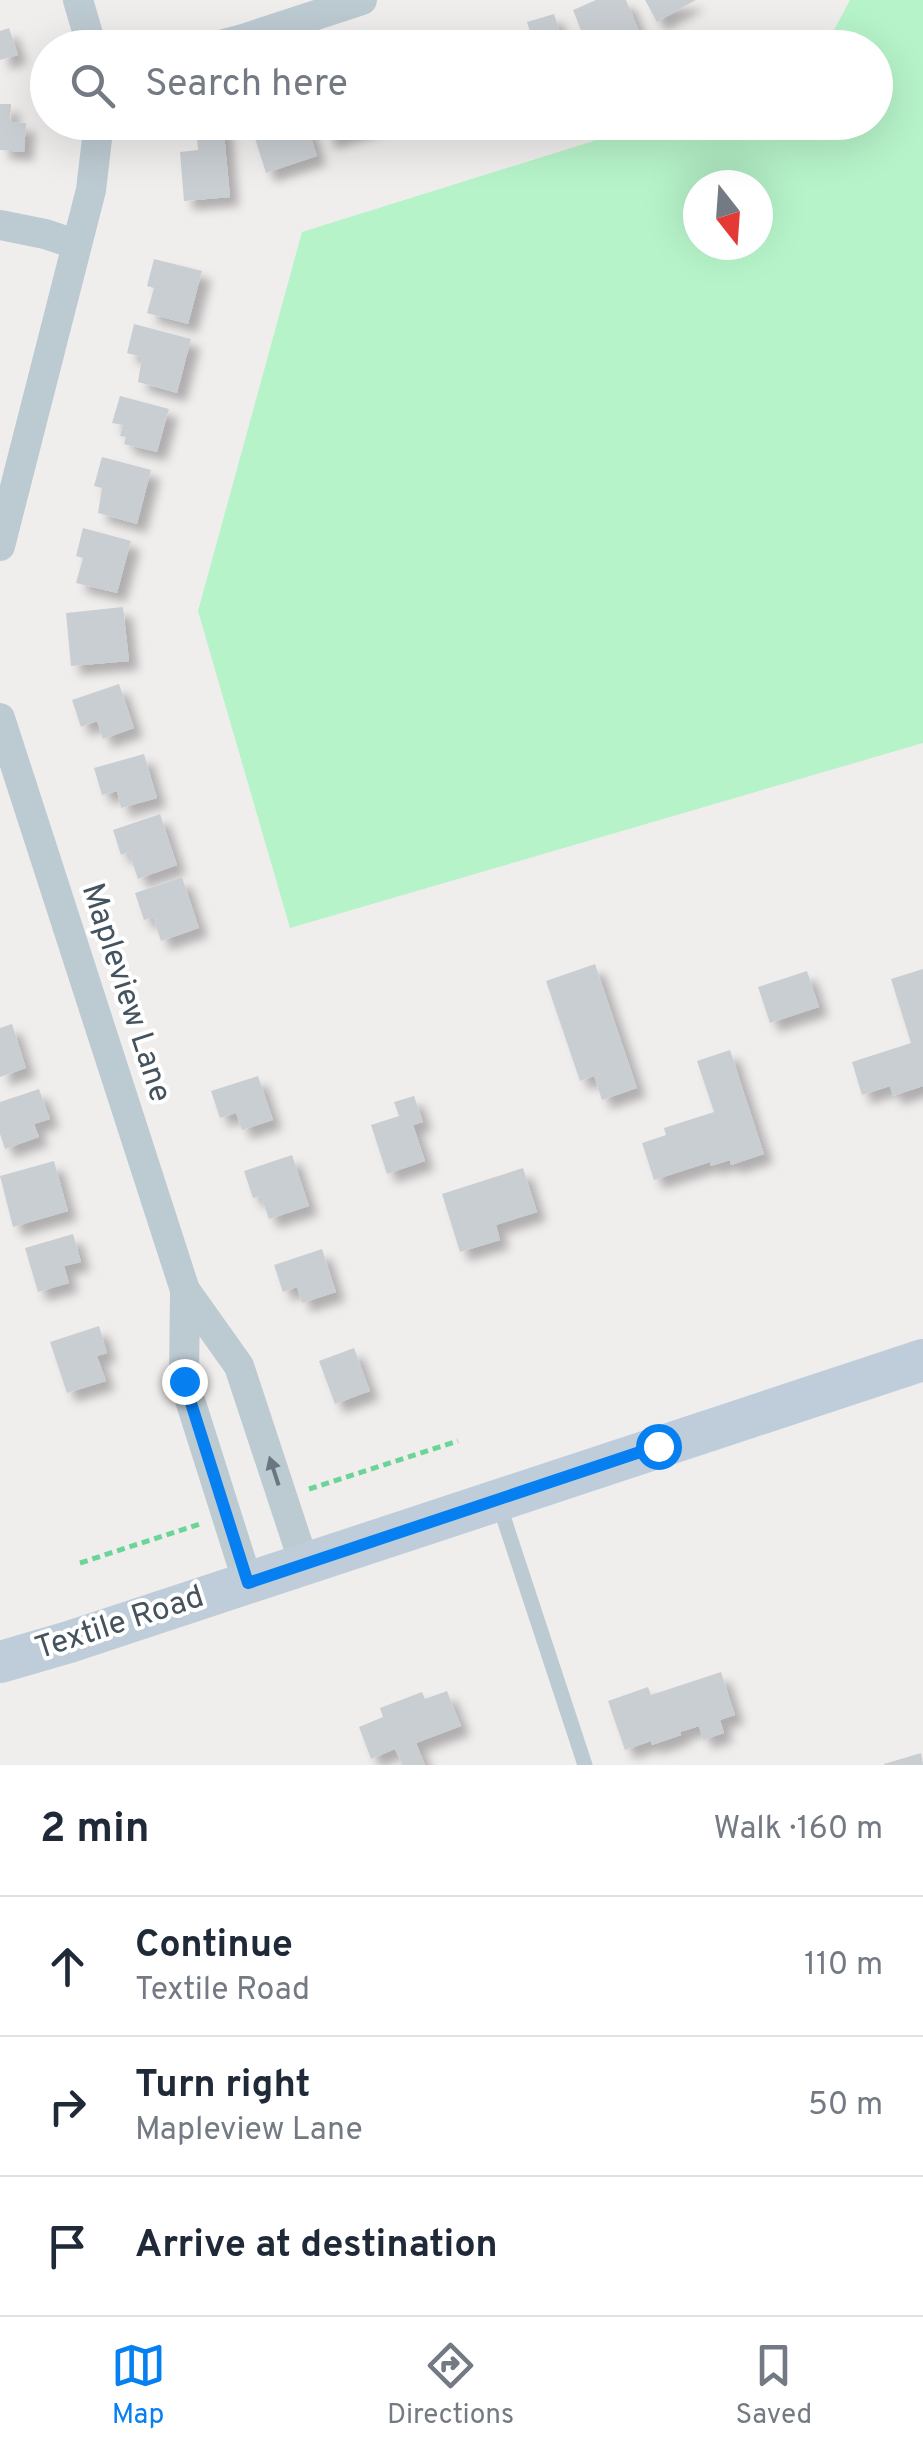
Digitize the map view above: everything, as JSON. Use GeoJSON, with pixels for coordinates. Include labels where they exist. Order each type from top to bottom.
{"type":"FeatureCollection","features":[{"type":"Feature","properties":{"kind":"main road","name":"Textile Road"},"geometry":{"type":"LineString","coordinates":[[0,1662],[923,1360]]}},
{"type":"Feature","properties":{"kind":"street"},"geometry":{"type":"LineString","coordinates":[[78,0],[87,30]]}},
{"type":"Feature","properties":{"kind":"street"},"geometry":{"type":"LineString","coordinates":[[271,30],[362,0]]}},
{"type":"Feature","properties":{"kind":"street"},"geometry":{"type":"LineString","coordinates":[[0,546],[90,190],[97,140]]}},
{"type":"Feature","properties":{"kind":"street"},"geometry":{"type":"LineString","coordinates":[[0,225],[75,244]]}},
{"type":"Feature","properties":{"kind":"street","name":"Mapleview Lane"},"geometry":{"type":"LineString","coordinates":[[0,718],[186,1290],[239,1366],[304,1564]]}},
{"type":"Feature","properties":{"kind":"street","name":"Mapleview Lane"},"geometry":{"type":"LineString","coordinates":[[186,1290],[184,1381],[248,1583]]}},
{"type":"Feature","properties":{"kind":"lane"},"geometry":{"type":"LineString","coordinates":[[498,1500],[586,1765]]}},
{"type":"Feature","properties":{"kind":"green space"},"geometry":{"type":"Polygon","coordinates":[[[850,0],[923,0],[923,743],[290,928],[198,611],[302,232],[597,140],[893,140],[893,30],[834,30],[850,0]]]}},
{"type":"Feature","properties":{"kind":"building"},"geometry":{"type":"Polygon","coordinates":[[[596,0],[626,0],[639,30],[581,30],[573,10],[596,0]]]}},
{"type":"Feature","properties":{"kind":"building"},"geometry":{"type":"Polygon","coordinates":[[[645,0],[696,0],[657,22],[645,0]]]}},
{"type":"Feature","properties":{"kind":"building"},"geometry":{"type":"Polygon","coordinates":[[[554,14],[559,30],[529,30],[527,22],[554,14]]]}},
{"type":"Feature","properties":{"kind":"building"},"geometry":{"type":"Polygon","coordinates":[[[9,28],[18,55],[0,60],[0,31],[9,28]]]}},
{"type":"Feature","properties":{"kind":"building"},"geometry":{"type":"Polygon","coordinates":[[[0,104],[11,104],[10,122],[26,123],[24,152],[0,150],[0,104]]]}},
{"type":"Feature","properties":{"kind":"building"},"geometry":{"type":"Polygon","coordinates":[[[197,140],[225,140],[230,197],[184,201],[180,152],[198,150],[197,140]]]}},
{"type":"Feature","properties":{"kind":"building"},"geometry":{"type":"Polygon","coordinates":[[[256,140],[312,140],[317,156],[266,173],[256,140]]]}},
{"type":"Feature","properties":{"kind":"building"},"geometry":{"type":"Polygon","coordinates":[[[154,259],[202,271],[188,324],[147,313],[154,288],[147,286],[154,259]]]}},
{"type":"Feature","properties":{"kind":"building"},"geometry":{"type":"Polygon","coordinates":[[[134,324],[191,339],[177,393],[138,382],[142,357],[127,353],[134,324]]]}},
{"type":"Feature","properties":{"kind":"building"},"geometry":{"type":"Polygon","coordinates":[[[120,396],[169,409],[157,452],[124,444],[126,437],[120,436],[123,425],[112,423],[120,396]]]}},
{"type":"Feature","properties":{"kind":"building"},"geometry":{"type":"Polygon","coordinates":[[[102,457],[151,470],[137,524],[98,513],[102,488],[94,486],[102,457]]]}},
{"type":"Feature","properties":{"kind":"building"},"geometry":{"type":"Polygon","coordinates":[[[83,528],[131,541],[117,593],[76,583],[83,558],[76,556],[83,528]]]}},
{"type":"Feature","properties":{"kind":"building"},"geometry":{"type":"Polygon","coordinates":[[[123,607],[129,661],[71,666],[66,613],[123,607]]]}},
{"type":"Feature","properties":{"kind":"building"},"geometry":{"type":"Polygon","coordinates":[[[119,684],[134,728],[103,739],[97,721],[81,727],[72,700],[119,684]]]}},
{"type":"Feature","properties":{"kind":"building"},"geometry":{"type":"Polygon","coordinates":[[[144,754],[157,798],[121,808],[117,791],[102,795],[94,768],[144,754]]]}},
{"type":"Feature","properties":{"kind":"building"},"geometry":{"type":"Polygon","coordinates":[[[160,814],[177,865],[138,879],[129,852],[121,855],[113,830],[160,814]]]}},
{"type":"Feature","properties":{"kind":"building"},"geometry":{"type":"Polygon","coordinates":[[[182,877],[199,928],[161,941],[153,917],[144,920],[135,893],[182,877]]]}},
{"type":"Feature","properties":{"kind":"building"},"geometry":{"type":"Polygon","coordinates":[[[595,964],[637,1088],[602,1100],[594,1076],[580,1081],[546,981],[595,964]]]}},
{"type":"Feature","properties":{"kind":"building"},"geometry":{"type":"Polygon","coordinates":[[[923,969],[923,1086],[893,1096],[890,1086],[862,1095],[852,1062],[911,1043],[891,979],[923,969]]]}},
{"type":"Feature","properties":{"kind":"building"},"geometry":{"type":"Polygon","coordinates":[[[807,971],[819,1007],[770,1023],[758,987],[807,971]]]}},
{"type":"Feature","properties":{"kind":"building"},"geometry":{"type":"Polygon","coordinates":[[[12,1024],[26,1068],[0,1077],[0,1028],[12,1024]]]}},
{"type":"Feature","properties":{"kind":"building"},"geometry":{"type":"Polygon","coordinates":[[[730,1050],[764,1154],[731,1165],[730,1160],[711,1166],[710,1162],[654,1180],[642,1143],[666,1135],[664,1128],[714,1112],[697,1061],[730,1050]]]}},
{"type":"Feature","properties":{"kind":"building"},"geometry":{"type":"Polygon","coordinates":[[[258,1076],[273,1120],[242,1130],[236,1113],[220,1118],[211,1091],[258,1076]]]}},
{"type":"Feature","properties":{"kind":"building"},"geometry":{"type":"Polygon","coordinates":[[[39,1089],[50,1119],[34,1124],[39,1137],[5,1149],[0,1134],[0,1102],[39,1089]]]}},
{"type":"Feature","properties":{"kind":"building"},"geometry":{"type":"Polygon","coordinates":[[[414,1096],[423,1122],[413,1125],[425,1161],[387,1174],[371,1125],[399,1116],[394,1102],[414,1096]]]}},
{"type":"Feature","properties":{"kind":"building"},"geometry":{"type":"Polygon","coordinates":[[[292,1155],[309,1206],[269,1219],[261,1196],[253,1198],[244,1171],[292,1155]]]}},
{"type":"Feature","properties":{"kind":"building"},"geometry":{"type":"Polygon","coordinates":[[[54,1161],[68,1211],[13,1227],[0,1176],[54,1161]]]}},
{"type":"Feature","properties":{"kind":"building"},"geometry":{"type":"Polygon","coordinates":[[[523,1168],[537,1212],[496,1225],[500,1240],[460,1252],[442,1194],[523,1168]]]}},
{"type":"Feature","properties":{"kind":"building"},"geometry":{"type":"Polygon","coordinates":[[[73,1234],[81,1262],[64,1266],[69,1283],[38,1292],[25,1248],[73,1234]]]}},
{"type":"Feature","properties":{"kind":"building"},"geometry":{"type":"Polygon","coordinates":[[[322,1249],[336,1292],[302,1303],[297,1287],[283,1292],[274,1265],[322,1249]]]}},
{"type":"Feature","properties":{"kind":"building"},"geometry":{"type":"Polygon","coordinates":[[[99,1326],[107,1353],[97,1356],[106,1381],[67,1393],[50,1342],[99,1326]]]}},
{"type":"Feature","properties":{"kind":"building"},"geometry":{"type":"Polygon","coordinates":[[[354,1348],[370,1391],[335,1404],[319,1361],[354,1348]]]}},
{"type":"Feature","properties":{"kind":"building"},"geometry":{"type":"Polygon","coordinates":[[[721,1672],[735,1715],[720,1720],[724,1733],[703,1740],[699,1726],[652,1745],[651,1741],[625,1750],[608,1701],[648,1687],[651,1695],[721,1672]]]}},
{"type":"Feature","properties":{"kind":"building"},"geometry":{"type":"Polygon","coordinates":[[[447,1691],[461,1726],[416,1743],[425,1765],[402,1765],[395,1749],[371,1759],[359,1727],[383,1717],[380,1708],[422,1692],[425,1699],[447,1691]]]}},
{"type":"Feature","properties":{"kind":"building"},"geometry":{"type":"Polygon","coordinates":[[[921,1753],[923,1765],[884,1765],[884,1764],[921,1753]]]}},
{"type":"Feature","properties":{"kind":"route"},"geometry":{"type":"LineString","coordinates":[[184,1381],[248,1583],[658,1446]]}}]}
